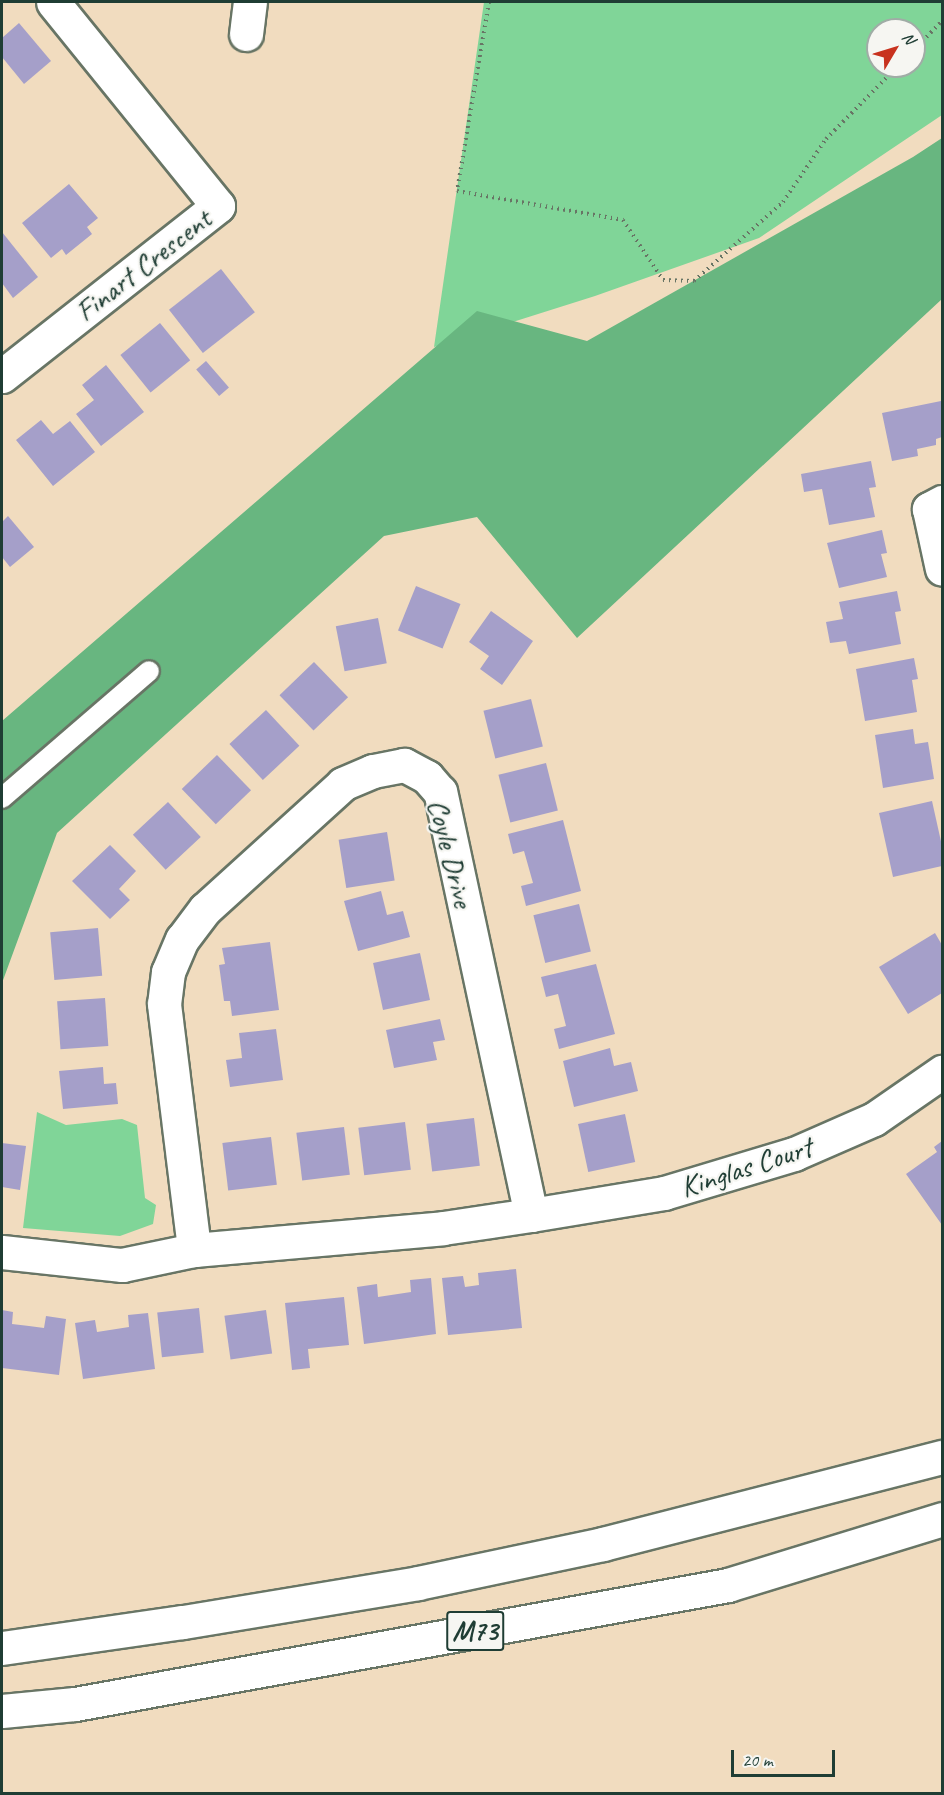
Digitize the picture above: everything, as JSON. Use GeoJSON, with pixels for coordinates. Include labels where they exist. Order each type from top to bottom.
{"type":"FeatureCollection","features":[{"type":"Feature","properties":{"kind":"main road","name":"Finart Crescent"},"geometry":{"type":"LineString","coordinates":[[2,376],[218,206],[53,2]]}},
{"type":"Feature","properties":{"kind":"main road"},"geometry":{"type":"LineString","coordinates":[[246,34],[250,2]]}},
{"type":"Feature","properties":{"kind":"main road"},"geometry":{"type":"LineString","coordinates":[[942,502],[929,509],[942,569]]}},
{"type":"Feature","properties":{"kind":"main road","name":"Coyle Drive"},"geometry":{"type":"LineString","coordinates":[[194,1250],[164,1004],[168,972],[182,939],[206,909],[343,784],[373,771],[404,765],[427,777],[440,792],[531,1215]]}},
{"type":"Feature","properties":{"kind":"main road","name":"Kinglas Court"},"geometry":{"type":"LineString","coordinates":[[531,1215],[664,1194],[794,1154],[874,1119],[942,1072]]}},
{"type":"Feature","properties":{"kind":"main road"},"geometry":{"type":"LineString","coordinates":[[2,1252],[122,1265],[194,1250],[443,1228],[531,1215]]}},
{"type":"Feature","properties":{"kind":"main road","name":"M73"},"geometry":{"type":"LineString","coordinates":[[2,1648],[183,1622],[418,1582],[603,1544],[942,1456]]}},
{"type":"Feature","properties":{"kind":"main road","name":"M73"},"geometry":{"type":"LineString","coordinates":[[2,1711],[75,1704],[728,1585],[942,1519]]}},
{"type":"Feature","properties":{"kind":"lane"},"geometry":{"type":"LineString","coordinates":[[2,798],[149,671]]}},
{"type":"Feature","properties":{"kind":"path"},"geometry":{"type":"LineString","coordinates":[[489,2],[457,191],[623,220],[663,280],[694,281],[783,202],[826,139],[886,78]]}},
{"type":"Feature","properties":{"kind":"path"},"geometry":{"type":"LineString","coordinates":[[926,38],[942,21]]}},
{"type":"Feature","properties":{"kind":"green space"},"geometry":{"type":"Polygon","coordinates":[[[484,2],[942,2],[942,115],[759,238],[595,296],[434,347],[484,2]]]}},
{"type":"Feature","properties":{"kind":"green space"},"geometry":{"type":"Polygon","coordinates":[[[942,138],[942,299],[577,638],[477,517],[384,536],[57,833],[2,983],[2,721],[477,311],[587,341],[913,157],[942,138]]]}},
{"type":"Feature","properties":{"kind":"green space"},"geometry":{"type":"Polygon","coordinates":[[[37,1112],[66,1125],[122,1119],[137,1125],[145,1198],[156,1205],[153,1224],[120,1236],[23,1228],[37,1112]]]}},
{"type":"Feature","properties":{"kind":"building"},"geometry":{"type":"Polygon","coordinates":[[[19,23],[51,61],[24,84],[2,57],[2,38],[19,23]]]}},
{"type":"Feature","properties":{"kind":"building"},"geometry":{"type":"Polygon","coordinates":[[[69,184],[98,218],[87,227],[92,234],[66,255],[62,249],[51,258],[22,223],[69,184]]]}},
{"type":"Feature","properties":{"kind":"building"},"geometry":{"type":"Polygon","coordinates":[[[2,232],[38,277],[13,298],[2,283],[2,232]]]}},
{"type":"Feature","properties":{"kind":"building"},"geometry":{"type":"Polygon","coordinates":[[[221,269],[255,312],[203,353],[169,310],[221,269]]]}},
{"type":"Feature","properties":{"kind":"building"},"geometry":{"type":"Polygon","coordinates":[[[160,323],[190,360],[151,392],[120,355],[160,323]]]}},
{"type":"Feature","properties":{"kind":"building"},"geometry":{"type":"Polygon","coordinates":[[[206,361],[229,387],[219,396],[196,370],[206,361]]]}},
{"type":"Feature","properties":{"kind":"building"},"geometry":{"type":"Polygon","coordinates":[[[106,365],[144,412],[101,446],[76,414],[94,400],[82,385],[106,365]]]}},
{"type":"Feature","properties":{"kind":"building"},"geometry":{"type":"Polygon","coordinates":[[[941,401],[942,437],[936,439],[936,445],[917,449],[918,456],[892,461],[882,413],[941,401]]]}},
{"type":"Feature","properties":{"kind":"building"},"geometry":{"type":"Polygon","coordinates":[[[41,420],[53,434],[70,421],[95,452],[53,486],[16,440],[41,420]]]}},
{"type":"Feature","properties":{"kind":"building"},"geometry":{"type":"Polygon","coordinates":[[[871,461],[876,487],[869,488],[875,517],[829,525],[822,489],[804,492],[801,474],[871,461]]]}},
{"type":"Feature","properties":{"kind":"building"},"geometry":{"type":"Polygon","coordinates":[[[8,516],[34,547],[10,567],[2,557],[2,522],[8,516]]]}},
{"type":"Feature","properties":{"kind":"building"},"geometry":{"type":"Polygon","coordinates":[[[882,530],[887,553],[881,554],[887,577],[839,588],[827,543],[882,530]]]}},
{"type":"Feature","properties":{"kind":"building"},"geometry":{"type":"Polygon","coordinates":[[[416,586],[461,604],[443,648],[398,631],[416,586]]]}},
{"type":"Feature","properties":{"kind":"building"},"geometry":{"type":"Polygon","coordinates":[[[897,591],[901,611],[895,612],[901,644],[849,654],[846,641],[830,643],[826,622],[843,619],[839,602],[897,591]]]}},
{"type":"Feature","properties":{"kind":"building"},"geometry":{"type":"Polygon","coordinates":[[[491,611],[533,641],[502,685],[480,669],[489,656],[469,642],[491,611]]]}},
{"type":"Feature","properties":{"kind":"building"},"geometry":{"type":"Polygon","coordinates":[[[378,618],[387,663],[345,671],[336,626],[378,618]]]}},
{"type":"Feature","properties":{"kind":"building"},"geometry":{"type":"Polygon","coordinates":[[[914,658],[918,679],[912,680],[917,712],[865,721],[856,669],[914,658]]]}},
{"type":"Feature","properties":{"kind":"building"},"geometry":{"type":"Polygon","coordinates":[[[314,662],[348,697],[314,731],[279,695],[314,662]]]}},
{"type":"Feature","properties":{"kind":"building"},"geometry":{"type":"Polygon","coordinates":[[[531,699],[543,747],[495,758],[483,711],[531,699]]]}},
{"type":"Feature","properties":{"kind":"building"},"geometry":{"type":"Polygon","coordinates":[[[266,710],[299,746],[263,780],[229,744],[266,710]]]}},
{"type":"Feature","properties":{"kind":"building"},"geometry":{"type":"Polygon","coordinates":[[[913,729],[915,744],[928,742],[934,779],[883,788],[875,735],[913,729]]]}},
{"type":"Feature","properties":{"kind":"building"},"geometry":{"type":"Polygon","coordinates":[[[217,755],[251,790],[216,824],[182,789],[217,755]]]}},
{"type":"Feature","properties":{"kind":"building"},"geometry":{"type":"Polygon","coordinates":[[[546,763],[558,811],[510,822],[498,775],[546,763]]]}},
{"type":"Feature","properties":{"kind":"building"},"geometry":{"type":"Polygon","coordinates":[[[932,801],[942,846],[942,866],[893,877],[879,813],[932,801]]]}},
{"type":"Feature","properties":{"kind":"building"},"geometry":{"type":"Polygon","coordinates":[[[168,802],[201,837],[166,870],[133,835],[168,802]]]}},
{"type":"Feature","properties":{"kind":"building"},"geometry":{"type":"Polygon","coordinates":[[[563,820],[581,891],[526,906],[521,886],[533,883],[524,851],[513,854],[508,834],[563,820]]]}},
{"type":"Feature","properties":{"kind":"building"},"geometry":{"type":"Polygon","coordinates":[[[387,832],[395,880],[346,888],[339,840],[387,832]]]}},
{"type":"Feature","properties":{"kind":"building"},"geometry":{"type":"Polygon","coordinates":[[[110,845],[136,871],[119,889],[130,900],[110,919],[72,881],[110,845]]]}},
{"type":"Feature","properties":{"kind":"building"},"geometry":{"type":"Polygon","coordinates":[[[381,891],[387,915],[403,911],[410,937],[358,951],[344,901],[381,891]]]}},
{"type":"Feature","properties":{"kind":"building"},"geometry":{"type":"Polygon","coordinates":[[[579,904],[591,952],[545,963],[533,915],[579,904]]]}},
{"type":"Feature","properties":{"kind":"building"},"geometry":{"type":"Polygon","coordinates":[[[98,928],[102,976],[54,980],[50,932],[98,928]]]}},
{"type":"Feature","properties":{"kind":"building"},"geometry":{"type":"Polygon","coordinates":[[[935,933],[942,945],[942,993],[908,1014],[879,967],[935,933]]]}},
{"type":"Feature","properties":{"kind":"building"},"geometry":{"type":"Polygon","coordinates":[[[270,942],[279,1010],[232,1016],[230,1001],[224,1001],[219,965],[225,964],[222,948],[270,942]]]}},
{"type":"Feature","properties":{"kind":"building"},"geometry":{"type":"Polygon","coordinates":[[[420,953],[430,1000],[383,1010],[373,963],[420,953]]]}},
{"type":"Feature","properties":{"kind":"building"},"geometry":{"type":"Polygon","coordinates":[[[596,964],[615,1034],[559,1049],[554,1029],[566,1026],[558,994],[546,997],[541,977],[596,964]]]}},
{"type":"Feature","properties":{"kind":"building"},"geometry":{"type":"Polygon","coordinates":[[[105,998],[108,1046],[60,1049],[57,1001],[105,998]]]}},
{"type":"Feature","properties":{"kind":"building"},"geometry":{"type":"Polygon","coordinates":[[[440,1019],[445,1040],[433,1042],[437,1060],[394,1068],[386,1030],[440,1019]]]}},
{"type":"Feature","properties":{"kind":"building"},"geometry":{"type":"Polygon","coordinates":[[[276,1029],[283,1080],[230,1087],[226,1060],[242,1058],[239,1033],[276,1029]]]}},
{"type":"Feature","properties":{"kind":"building"},"geometry":{"type":"Polygon","coordinates":[[[610,1048],[614,1066],[631,1062],[638,1091],[574,1107],[563,1061],[610,1048]]]}},
{"type":"Feature","properties":{"kind":"building"},"geometry":{"type":"Polygon","coordinates":[[[103,1067],[104,1084],[116,1083],[118,1104],[63,1109],[59,1071],[103,1067]]]}},
{"type":"Feature","properties":{"kind":"building"},"geometry":{"type":"Polygon","coordinates":[[[625,1114],[635,1162],[588,1172],[578,1124],[625,1114]]]}},
{"type":"Feature","properties":{"kind":"building"},"geometry":{"type":"Polygon","coordinates":[[[474,1118],[480,1166],[432,1171],[426,1124],[474,1118]]]}},
{"type":"Feature","properties":{"kind":"building"},"geometry":{"type":"Polygon","coordinates":[[[405,1122],[411,1170],[364,1175],[358,1128],[405,1122]]]}},
{"type":"Feature","properties":{"kind":"building"},"geometry":{"type":"Polygon","coordinates":[[[344,1127],[350,1175],[302,1180],[296,1133],[344,1127]]]}},
{"type":"Feature","properties":{"kind":"building"},"geometry":{"type":"Polygon","coordinates":[[[271,1137],[277,1185],[228,1191],[222,1143],[271,1137]]]}},
{"type":"Feature","properties":{"kind":"building"},"geometry":{"type":"Polygon","coordinates":[[[942,1141],[942,1225],[906,1174],[937,1152],[934,1147],[942,1141]]]}},
{"type":"Feature","properties":{"kind":"building"},"geometry":{"type":"Polygon","coordinates":[[[2,1143],[26,1146],[20,1190],[2,1187],[2,1143]]]}},
{"type":"Feature","properties":{"kind":"building"},"geometry":{"type":"Polygon","coordinates":[[[516,1269],[522,1328],[448,1335],[442,1278],[463,1276],[465,1287],[479,1285],[478,1273],[516,1269]]]}},
{"type":"Feature","properties":{"kind":"building"},"geometry":{"type":"Polygon","coordinates":[[[431,1278],[436,1334],[364,1344],[357,1287],[377,1284],[378,1297],[411,1292],[410,1280],[431,1278]]]}},
{"type":"Feature","properties":{"kind":"building"},"geometry":{"type":"Polygon","coordinates":[[[344,1297],[349,1345],[308,1349],[310,1368],[292,1370],[285,1303],[344,1297]]]}},
{"type":"Feature","properties":{"kind":"building"},"geometry":{"type":"Polygon","coordinates":[[[199,1308],[204,1353],[162,1357],[157,1312],[199,1308]]]}},
{"type":"Feature","properties":{"kind":"building"},"geometry":{"type":"Polygon","coordinates":[[[2,1310],[13,1312],[12,1324],[44,1328],[46,1316],[66,1319],[59,1375],[2,1368],[2,1310]]]}},
{"type":"Feature","properties":{"kind":"building"},"geometry":{"type":"Polygon","coordinates":[[[266,1310],[272,1354],[231,1359],[224,1316],[266,1310]]]}},
{"type":"Feature","properties":{"kind":"building"},"geometry":{"type":"Polygon","coordinates":[[[148,1313],[155,1369],[83,1379],[75,1323],[95,1320],[97,1332],[129,1327],[128,1315],[148,1313]]]}}]}
